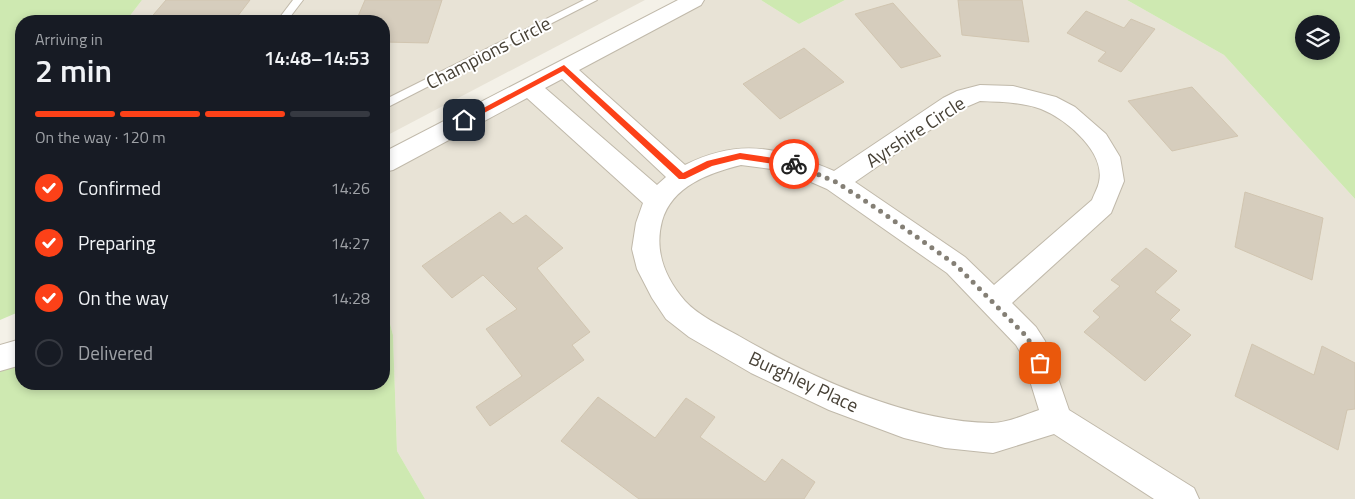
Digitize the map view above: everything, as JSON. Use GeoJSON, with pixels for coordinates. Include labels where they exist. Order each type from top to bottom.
{"type":"FeatureCollection","features":[{"type":"Feature","properties":{"kind":"street"},"geometry":{"type":"LineString","coordinates":[[390,160],[694,0]]}},
{"type":"Feature","properties":{"kind":"street"},"geometry":{"type":"LineString","coordinates":[[564,68],[682,177]]}},
{"type":"Feature","properties":{"kind":"street"},"geometry":{"type":"LineString","coordinates":[[528,86],[657,200]]}},
{"type":"Feature","properties":{"kind":"street","name":"Ayrshire Circle"},"geometry":{"type":"LineString","coordinates":[[836,182],[964,97],[980,93],[1013,94],[1048,103],[1067,113],[1098,140],[1108,157],[1112,181],[1102,206],[994,302]]}},
{"type":"Feature","properties":{"kind":"street","name":"Burghley Place"},"geometry":{"type":"LineString","coordinates":[[740,156],[789,162],[836,182],[956,265],[1026,336],[1035,350],[1057,420],[993,438],[945,433],[904,423],[829,396],[761,364],[699,328],[676,310],[650,269],[645,249],[649,223],[657,200],[682,177],[710,164],[740,156]]}},
{"type":"Feature","properties":{"kind":"street"},"geometry":{"type":"LineString","coordinates":[[0,358],[15,354]]}},
{"type":"Feature","properties":{"kind":"street"},"geometry":{"type":"LineString","coordinates":[[1057,420],[1183,499]]}},
{"type":"Feature","properties":{"kind":"lane"},"geometry":{"type":"LineString","coordinates":[[287,15],[298,0]]}},
{"type":"Feature","properties":{"kind":"lane","name":"Champions Circle"},"geometry":{"type":"LineString","coordinates":[[390,102],[592,0]]}},
{"type":"Feature","properties":{"kind":"shaded area"},"geometry":{"type":"Polygon","coordinates":[[[142,0],[645,0],[390,134],[390,15],[131,15],[142,0]]]}},
{"type":"Feature","properties":{"kind":"shaded area"},"geometry":{"type":"Polygon","coordinates":[[[694,0],[761,0],[799,24],[845,0],[1127,0],[1224,55],[1355,199],[1355,499],[425,499],[397,451],[393,335],[390,324],[390,160],[694,0]]]}},
{"type":"Feature","properties":{"kind":"green space"},"geometry":{"type":"Polygon","coordinates":[[[0,0],[142,0],[131,15],[15,15],[15,314],[0,320],[0,0]]]}},
{"type":"Feature","properties":{"kind":"green space"},"geometry":{"type":"Polygon","coordinates":[[[761,0],[845,0],[799,24],[761,0]]]}},
{"type":"Feature","properties":{"kind":"green space"},"geometry":{"type":"Polygon","coordinates":[[[1127,0],[1355,0],[1355,199],[1224,55],[1127,0]]]}},
{"type":"Feature","properties":{"kind":"green space"},"geometry":{"type":"Polygon","coordinates":[[[390,324],[393,335],[397,451],[425,499],[0,499],[0,358],[15,354],[15,390],[390,390],[390,324]]]}},
{"type":"Feature","properties":{"kind":"building"},"geometry":{"type":"Polygon","coordinates":[[[166,0],[250,0],[239,15],[153,15],[166,0]]]}},
{"type":"Feature","properties":{"kind":"building"},"geometry":{"type":"Polygon","coordinates":[[[365,0],[442,0],[428,43],[390,42],[390,15],[359,15],[365,0]]]}},
{"type":"Feature","properties":{"kind":"building"},"geometry":{"type":"Polygon","coordinates":[[[958,0],[1022,0],[1029,42],[962,35],[958,0]]]}},
{"type":"Feature","properties":{"kind":"building"},"geometry":{"type":"Polygon","coordinates":[[[893,3],[941,56],[901,68],[855,14],[893,3]]]}},
{"type":"Feature","properties":{"kind":"building"},"geometry":{"type":"Polygon","coordinates":[[[1086,11],[1124,28],[1131,19],[1155,29],[1121,72],[1098,61],[1106,52],[1067,33],[1086,11]]]}},
{"type":"Feature","properties":{"kind":"building"},"geometry":{"type":"Polygon","coordinates":[[[804,48],[844,82],[780,119],[743,84],[804,48]]]}},
{"type":"Feature","properties":{"kind":"building"},"geometry":{"type":"Polygon","coordinates":[[[1192,87],[1238,136],[1172,151],[1128,101],[1192,87]]]}},
{"type":"Feature","properties":{"kind":"building"},"geometry":{"type":"Polygon","coordinates":[[[1245,192],[1323,218],[1312,280],[1235,247],[1245,192]]]}},
{"type":"Feature","properties":{"kind":"building"},"geometry":{"type":"Polygon","coordinates":[[[500,212],[513,224],[526,215],[563,248],[537,268],[590,332],[572,345],[584,360],[490,426],[476,407],[522,376],[486,329],[517,309],[483,275],[452,298],[422,266],[500,212]]]}},
{"type":"Feature","properties":{"kind":"building"},"geometry":{"type":"Polygon","coordinates":[[[1146,248],[1177,271],[1155,292],[1180,310],[1170,320],[1191,335],[1145,381],[1084,332],[1100,317],[1093,311],[1120,286],[1111,280],[1146,248]]]}},
{"type":"Feature","properties":{"kind":"building"},"geometry":{"type":"Polygon","coordinates":[[[1252,344],[1314,375],[1322,346],[1355,363],[1355,409],[1347,410],[1338,450],[1235,396],[1252,344]]]}},
{"type":"Feature","properties":{"kind":"building"},"geometry":{"type":"Polygon","coordinates":[[[598,397],[655,438],[686,398],[715,417],[700,437],[765,482],[782,459],[815,482],[804,499],[639,499],[561,441],[598,397]]]}},
{"type":"Feature","properties":{"kind":"way so far"},"geometry":{"type":"LineString","coordinates":[[794,164],[836,182],[956,265],[1026,336],[1035,350],[1040,363]]}},
{"type":"Feature","properties":{"kind":"route"},"geometry":{"type":"LineString","coordinates":[[464,120],[564,68],[682,177],[710,164],[740,156],[794,164]]}}]}
